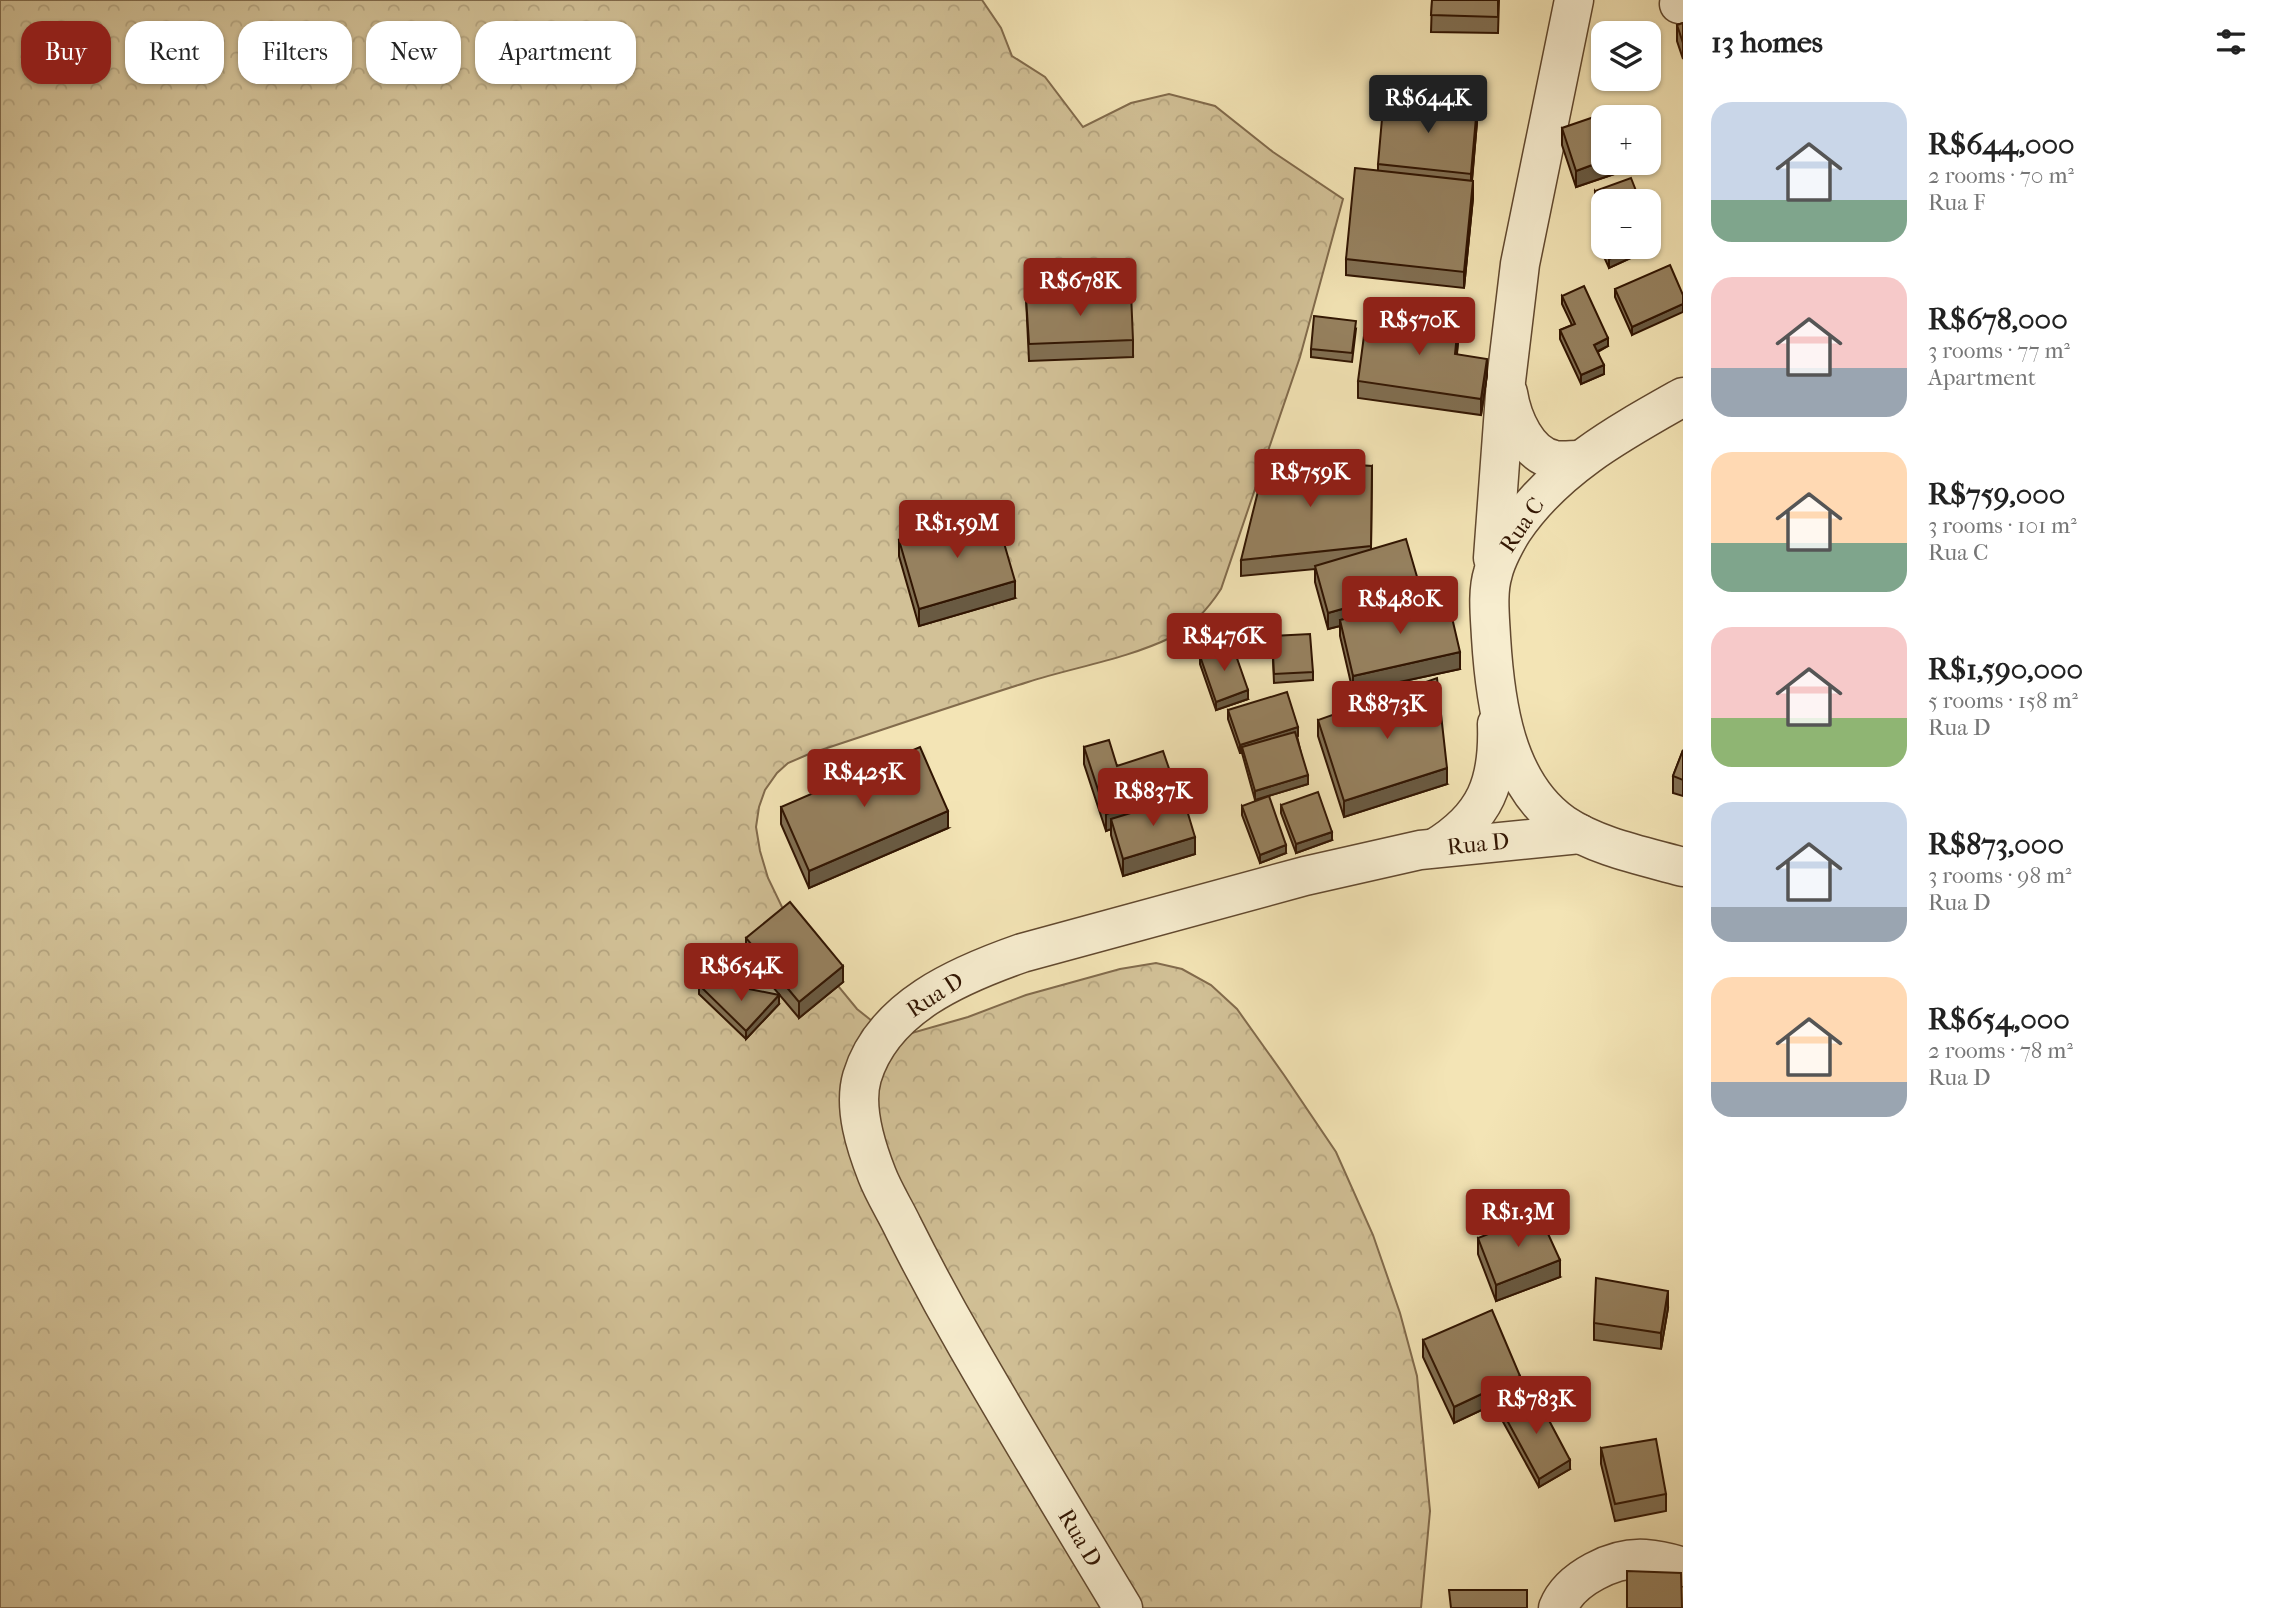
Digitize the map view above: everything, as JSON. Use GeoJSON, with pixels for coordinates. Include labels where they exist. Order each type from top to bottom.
{"type":"FeatureCollection","features":[{"type":"Feature","properties":{"kind":"street"},"geometry":{"type":"LineString","coordinates":[[1492,573],[1506,381],[1520,264],[1574,0]]}},
{"type":"Feature","properties":{"kind":"street"},"geometry":{"type":"LineString","coordinates":[[1506,381],[1513,414],[1527,440],[1546,458],[1578,460]]}},
{"type":"Feature","properties":{"kind":"street","name":"Rua C"},"geometry":{"type":"LineString","coordinates":[[1516,763],[1506,739],[1493,670],[1490,616],[1492,573],[1512,531],[1548,487],[1578,460],[1683,397]]}},
{"type":"Feature","properties":{"kind":"street"},"geometry":{"type":"LineString","coordinates":[[1435,848],[1456,836],[1469,823],[1480,810],[1489,792],[1497,752],[1493,670]]}},
{"type":"Feature","properties":{"kind":"street","name":"Rua D"},"geometry":{"type":"LineString","coordinates":[[1516,763],[1530,789],[1544,807],[1562,823],[1580,834],[1683,867]]}},
{"type":"Feature","properties":{"kind":"street","name":"Rua D"},"geometry":{"type":"LineString","coordinates":[[1123,1608],[1021,1441],[937,1294],[877,1176],[859,1106],[861,1080],[872,1052],[896,1021],[918,1002],[984,966],[1023,953],[1305,876],[1435,848],[1580,834]]}},
{"type":"Feature","properties":{"kind":"street"},"geometry":{"type":"LineString","coordinates":[[1558,1608],[1581,1579],[1617,1562],[1644,1559],[1683,1567]]}},
{"type":"Feature","properties":{"kind":"green space"},"geometry":{"type":"Polygon","coordinates":[[[0,0],[982,0],[1001,28],[1012,56],[1045,77],[1083,127],[1131,103],[1169,94],[1215,106],[1273,152],[1343,199],[1300,357],[1221,589],[1200,616],[1187,628],[1155,645],[1001,691],[788,763],[765,790],[756,827],[768,878],[782,907],[829,975],[857,1009],[872,1021],[905,1035],[968,1017],[1026,995],[1120,969],[1156,963],[1182,969],[1211,985],[1237,1009],[1336,1152],[1373,1235],[1400,1313],[1417,1376],[1430,1511],[1421,1608],[0,1608],[0,0]]]}},
{"type":"Feature","properties":{"kind":"building"},"geometry":{"type":"Polygon","coordinates":[[[1432,0],[1498,0],[1498,17],[1431,15],[1432,0]]]}},
{"type":"Feature","properties":{"kind":"building"},"geometry":{"type":"Polygon","coordinates":[[[1683,23],[1683,43],[1677,25],[1683,23]]]}},
{"type":"Feature","properties":{"kind":"building"},"geometry":{"type":"Polygon","coordinates":[[[1384,96],[1477,106],[1471,174],[1378,164],[1384,96]]]}},
{"type":"Feature","properties":{"kind":"building"},"geometry":{"type":"Polygon","coordinates":[[[1591,118],[1591,165],[1576,171],[1562,128],[1591,118]]]}},
{"type":"Feature","properties":{"kind":"building"},"geometry":{"type":"Polygon","coordinates":[[[1355,168],[1473,181],[1464,272],[1346,259],[1355,168]]]}},
{"type":"Feature","properties":{"kind":"building"},"geometry":{"type":"Polygon","coordinates":[[[1631,178],[1635,189],[1601,189],[1631,178]]]}},
{"type":"Feature","properties":{"kind":"building"},"geometry":{"type":"Polygon","coordinates":[[[1670,265],[1683,295],[1683,304],[1632,327],[1615,289],[1670,265]]]}},
{"type":"Feature","properties":{"kind":"building"},"geometry":{"type":"Polygon","coordinates":[[[1584,286],[1608,338],[1594,345],[1604,365],[1581,375],[1560,330],[1575,324],[1562,296],[1584,286]]]}},
{"type":"Feature","properties":{"kind":"building"},"geometry":{"type":"Polygon","coordinates":[[[1131,293],[1133,340],[1029,344],[1026,297],[1131,293]]]}},
{"type":"Feature","properties":{"kind":"building"},"geometry":{"type":"Polygon","coordinates":[[[1367,313],[1458,325],[1455,354],[1487,359],[1481,399],[1358,381],[1367,313]]]}},
{"type":"Feature","properties":{"kind":"building"},"geometry":{"type":"Polygon","coordinates":[[[1314,316],[1356,321],[1352,353],[1311,349],[1314,316]]]}},
{"type":"Feature","properties":{"kind":"building"},"geometry":{"type":"Polygon","coordinates":[[[1266,459],[1372,466],[1371,546],[1241,560],[1266,459]]]}},
{"type":"Feature","properties":{"kind":"building"},"geometry":{"type":"Polygon","coordinates":[[[995,512],[1015,581],[919,609],[899,540],[995,512]]]}},
{"type":"Feature","properties":{"kind":"building"},"geometry":{"type":"Polygon","coordinates":[[[1406,539],[1420,587],[1328,613],[1315,566],[1406,539]]]}},
{"type":"Feature","properties":{"kind":"building"},"geometry":{"type":"Polygon","coordinates":[[[1447,596],[1460,652],[1353,676],[1340,620],[1447,596]]]}},
{"type":"Feature","properties":{"kind":"building"},"geometry":{"type":"Polygon","coordinates":[[[1310,634],[1313,672],[1274,674],[1272,636],[1310,634]]]}},
{"type":"Feature","properties":{"kind":"building"},"geometry":{"type":"Polygon","coordinates":[[[1232,644],[1248,690],[1216,702],[1200,656],[1232,644]]]}},
{"type":"Feature","properties":{"kind":"building"},"geometry":{"type":"Polygon","coordinates":[[[1437,678],[1447,768],[1344,801],[1318,720],[1437,678]]]}},
{"type":"Feature","properties":{"kind":"building"},"geometry":{"type":"Polygon","coordinates":[[[1287,692],[1298,727],[1240,745],[1228,710],[1287,692]]]}},
{"type":"Feature","properties":{"kind":"building"},"geometry":{"type":"Polygon","coordinates":[[[1295,732],[1308,775],[1255,791],[1242,747],[1295,732]]]}},
{"type":"Feature","properties":{"kind":"building"},"geometry":{"type":"Polygon","coordinates":[[[1109,740],[1117,766],[1163,751],[1177,792],[1106,814],[1084,747],[1109,740]]]}},
{"type":"Feature","properties":{"kind":"building"},"geometry":{"type":"Polygon","coordinates":[[[920,747],[948,811],[809,871],[781,807],[920,747]]]}},
{"type":"Feature","properties":{"kind":"building"},"geometry":{"type":"Polygon","coordinates":[[[1683,750],[1683,780],[1673,776],[1683,750]]]}},
{"type":"Feature","properties":{"kind":"building"},"geometry":{"type":"Polygon","coordinates":[[[1318,792],[1332,832],[1296,844],[1281,805],[1318,792]]]}},
{"type":"Feature","properties":{"kind":"building"},"geometry":{"type":"Polygon","coordinates":[[[1269,796],[1286,845],[1260,855],[1242,806],[1269,796]]]}},
{"type":"Feature","properties":{"kind":"building"},"geometry":{"type":"Polygon","coordinates":[[[1183,797],[1195,837],[1123,859],[1111,819],[1183,797]]]}},
{"type":"Feature","properties":{"kind":"building"},"geometry":{"type":"Polygon","coordinates":[[[790,902],[843,966],[799,1002],[746,938],[790,902]]]}},
{"type":"Feature","properties":{"kind":"building"},"geometry":{"type":"Polygon","coordinates":[[[699,985],[744,988],[779,995],[746,1031],[699,985]]]}},
{"type":"Feature","properties":{"kind":"building"},"geometry":{"type":"Polygon","coordinates":[[[1539,1214],[1560,1260],[1496,1285],[1478,1238],[1539,1214]]]}},
{"type":"Feature","properties":{"kind":"building"},"geometry":{"type":"Polygon","coordinates":[[[1596,1278],[1668,1291],[1661,1333],[1594,1323],[1596,1278]]]}},
{"type":"Feature","properties":{"kind":"building"},"geometry":{"type":"Polygon","coordinates":[[[1492,1310],[1520,1376],[1454,1407],[1423,1340],[1492,1310]]]}},
{"type":"Feature","properties":{"kind":"building"},"geometry":{"type":"Polygon","coordinates":[[[1535,1394],[1570,1460],[1539,1479],[1502,1411],[1535,1394]]]}},
{"type":"Feature","properties":{"kind":"building"},"geometry":{"type":"Polygon","coordinates":[[[1656,1439],[1666,1494],[1615,1504],[1601,1448],[1656,1439]]]}},
{"type":"Feature","properties":{"kind":"building"},"geometry":{"type":"Polygon","coordinates":[[[1627,1571],[1681,1573],[1682,1608],[1627,1608],[1627,1571]]]}},
{"type":"Feature","properties":{"kind":"building"},"geometry":{"type":"Polygon","coordinates":[[[1449,1590],[1527,1590],[1527,1608],[1451,1608],[1449,1590]]]}}]}
